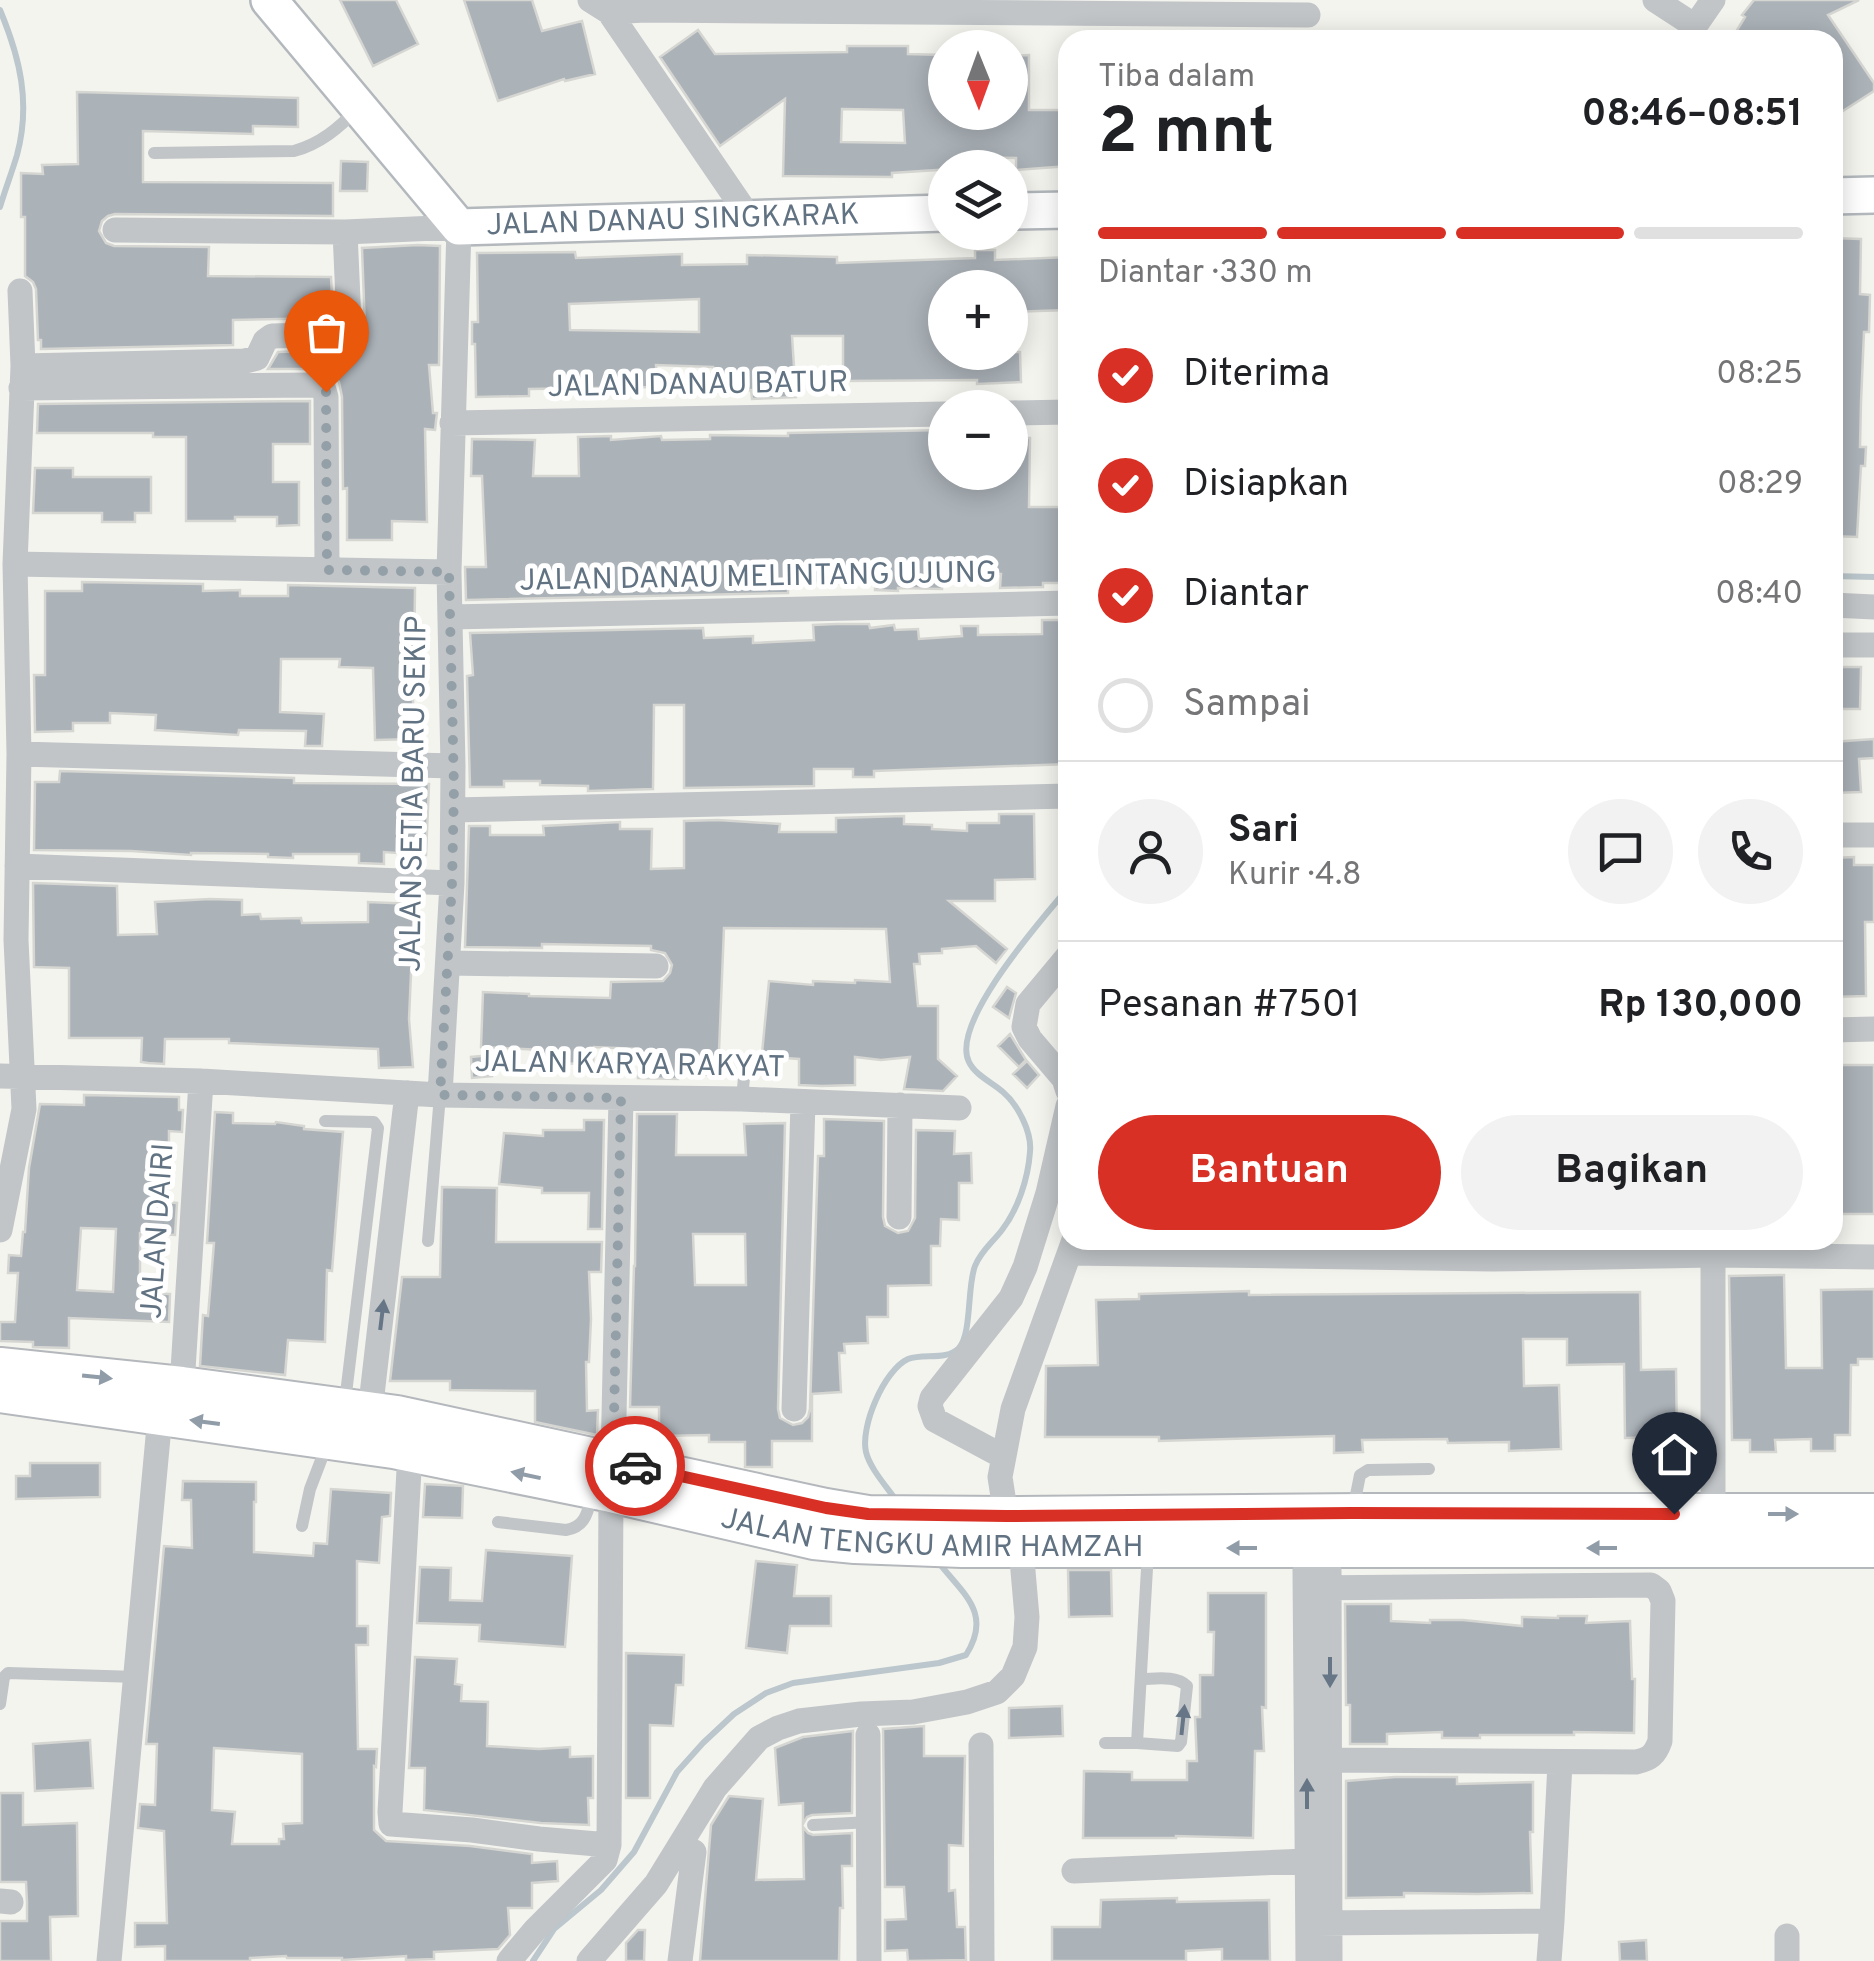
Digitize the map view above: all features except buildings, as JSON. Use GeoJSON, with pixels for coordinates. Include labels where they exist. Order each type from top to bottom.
{"type":"FeatureCollection","features":[{"type":"Feature","properties":{"kind":"main road","name":"JALAN TENGKU AMIR HAMZAH"},"geometry":{"type":"LineString","coordinates":[[0,1367],[171,1401],[374,1429],[606,1481],[814,1540],[892,1530],[1014,1532],[1352,1513],[1713,1531],[1874,1548]]}},
{"type":"Feature","properties":{"kind":"main road","name":"JALAN TENGKU AMIR HAMZAH"},"geometry":{"type":"LineString","coordinates":[[0,1393],[171,1401]]}},
{"type":"Feature","properties":{"kind":"main road","name":"JALAN TENGKU AMIR HAMZAH"},"geometry":{"type":"LineString","coordinates":[[1014,1532],[1148,1548],[1317,1548],[1713,1531],[1874,1514]]}},
{"type":"Feature","properties":{"kind":"street","name":"JALAN DANAU SINGKARAK"},"geometry":{"type":"LineString","coordinates":[[269,0],[458,228],[928,213]]}},
{"type":"Feature","properties":{"kind":"street"},"geometry":{"type":"LineString","coordinates":[[1655,0],[1689,30]]}},
{"type":"Feature","properties":{"kind":"street"},"geometry":{"type":"LineString","coordinates":[[1694,30],[1714,0]]}},
{"type":"Feature","properties":{"kind":"street"},"geometry":{"type":"LineString","coordinates":[[600,6],[645,10],[998,6],[1308,18]]}},
{"type":"Feature","properties":{"kind":"street"},"geometry":{"type":"LineString","coordinates":[[600,6],[749,218]]}},
{"type":"Feature","properties":{"kind":"street"},"geometry":{"type":"LineString","coordinates":[[1028,211],[1058,210]]}},
{"type":"Feature","properties":{"kind":"street"},"geometry":{"type":"LineString","coordinates":[[115,230],[345,232],[458,228]]}},
{"type":"Feature","properties":{"kind":"street","name":"JALAN SETIA BARU SEKIP"},"geometry":{"type":"LineString","coordinates":[[440,1095],[454,810],[449,572],[458,228]]}},
{"type":"Feature","properties":{"kind":"street"},"geometry":{"type":"LineString","coordinates":[[22,377],[245,361],[257,358],[272,336],[342,334],[349,322],[345,232]]}},
{"type":"Feature","properties":{"kind":"street"},"geometry":{"type":"LineString","coordinates":[[0,1230],[24,1109],[13,1076],[19,754],[16,564],[22,377],[20,291]]}},
{"type":"Feature","properties":{"kind":"street"},"geometry":{"type":"LineString","coordinates":[[22,377],[323,387],[327,570]]}},
{"type":"Feature","properties":{"kind":"street"},"geometry":{"type":"LineString","coordinates":[[1028,413],[1058,412]]}},
{"type":"Feature","properties":{"kind":"street","name":"JALAN DANAU BATUR"},"geometry":{"type":"LineString","coordinates":[[452,422],[928,414]]}},
{"type":"Feature","properties":{"kind":"street"},"geometry":{"type":"LineString","coordinates":[[16,564],[449,572]]}},
{"type":"Feature","properties":{"kind":"street","name":"JALAN DANAU MELINTANG UJUNG"},"geometry":{"type":"LineString","coordinates":[[450,617],[1058,604]]}},
{"type":"Feature","properties":{"kind":"street"},"geometry":{"type":"LineString","coordinates":[[1843,605],[1874,606]]}},
{"type":"Feature","properties":{"kind":"street"},"geometry":{"type":"LineString","coordinates":[[1843,645],[1874,645]]}},
{"type":"Feature","properties":{"kind":"street"},"geometry":{"type":"LineString","coordinates":[[19,754],[453,766]]}},
{"type":"Feature","properties":{"kind":"street"},"geometry":{"type":"LineString","coordinates":[[454,810],[1058,796]]}},
{"type":"Feature","properties":{"kind":"street"},"geometry":{"type":"LineString","coordinates":[[1843,834],[1874,834]]}},
{"type":"Feature","properties":{"kind":"street"},"geometry":{"type":"LineString","coordinates":[[17,866],[452,883]]}},
{"type":"Feature","properties":{"kind":"street"},"geometry":{"type":"LineString","coordinates":[[448,963],[656,966]]}},
{"type":"Feature","properties":{"kind":"street"},"geometry":{"type":"LineString","coordinates":[[1058,968],[1028,1004],[1024,1027],[1058,1072]]}},
{"type":"Feature","properties":{"kind":"street"},"geometry":{"type":"LineString","coordinates":[[1843,1030],[1874,1029]]}},
{"type":"Feature","properties":{"kind":"street","name":"JALAN KARYA RAKYAT"},"geometry":{"type":"LineString","coordinates":[[13,1076],[201,1081],[440,1095],[742,1099],[959,1108]]}},
{"type":"Feature","properties":{"kind":"street","name":"JALAN DAIRI"},"geometry":{"type":"LineString","coordinates":[[109,1961],[137,1676],[171,1401],[201,1081]]}},
{"type":"Feature","properties":{"kind":"street"},"geometry":{"type":"LineString","coordinates":[[407,1093],[374,1429],[391,1824],[608,1845]]}},
{"type":"Feature","properties":{"kind":"street"},"geometry":{"type":"LineString","coordinates":[[510,1961],[604,1860],[608,1845],[606,1481],[621,1098]]}},
{"type":"Feature","properties":{"kind":"street"},"geometry":{"type":"LineString","coordinates":[[794,1409],[803,1102]]}},
{"type":"Feature","properties":{"kind":"street"},"geometry":{"type":"LineString","coordinates":[[899,1217],[900,1106]]}},
{"type":"Feature","properties":{"kind":"street"},"geometry":{"type":"LineString","coordinates":[[1002,1456],[936,1420],[930,1406],[1018,1282],[1058,1150]]}},
{"type":"Feature","properties":{"kind":"street"},"geometry":{"type":"LineString","coordinates":[[589,1961],[656,1884],[715,1788],[759,1738],[799,1721],[913,1712],[968,1702],[997,1692],[1012,1676],[1024,1646],[1027,1617],[1014,1532],[1000,1477],[1002,1456],[1013,1409],[1071,1250]]}},
{"type":"Feature","properties":{"kind":"street"},"geometry":{"type":"LineString","coordinates":[[1202,1250],[1493,1259],[1714,1254],[1874,1257]]}},
{"type":"Feature","properties":{"kind":"street"},"geometry":{"type":"LineString","coordinates":[[1713,1531],[1714,1254]]}},
{"type":"Feature","properties":{"kind":"street"},"geometry":{"type":"LineString","coordinates":[[1317,1548],[1307,1861],[1330,1961]]}},
{"type":"Feature","properties":{"kind":"street"},"geometry":{"type":"LineString","coordinates":[[1317,1588],[1651,1585],[1662,1601],[1660,1741],[1648,1760],[1330,1760]]}},
{"type":"Feature","properties":{"kind":"street"},"geometry":{"type":"LineString","coordinates":[[1308,1961],[1319,1923],[1330,1760],[1317,1588]]}},
{"type":"Feature","properties":{"kind":"street"},"geometry":{"type":"LineString","coordinates":[[868,1735],[870,1961]]}},
{"type":"Feature","properties":{"kind":"street"},"geometry":{"type":"LineString","coordinates":[[981,1745],[982,1961]]}},
{"type":"Feature","properties":{"kind":"street"},"geometry":{"type":"LineString","coordinates":[[1548,1961],[1560,1763]]}},
{"type":"Feature","properties":{"kind":"street"},"geometry":{"type":"LineString","coordinates":[[680,1961],[694,1852]]}},
{"type":"Feature","properties":{"kind":"street"},"geometry":{"type":"LineString","coordinates":[[1074,1871],[1307,1861]]}},
{"type":"Feature","properties":{"kind":"street"},"geometry":{"type":"LineString","coordinates":[[1319,1923],[1552,1921]]}},
{"type":"Feature","properties":{"kind":"lane"},"geometry":{"type":"LineString","coordinates":[[154,154],[294,150],[312,146],[358,108]]}},
{"type":"Feature","properties":{"kind":"lane"},"geometry":{"type":"LineString","coordinates":[[742,1099],[745,1067],[763,1063]]}},
{"type":"Feature","properties":{"kind":"lane","name":"JALAN SETIA BARU SEKIP"},"geometry":{"type":"LineString","coordinates":[[428,1241],[440,1095]]}},
{"type":"Feature","properties":{"kind":"lane"},"geometry":{"type":"LineString","coordinates":[[302,1526],[310,1489],[374,1429],[378,1128],[374,1122],[325,1122]]}},
{"type":"Feature","properties":{"kind":"lane"},"geometry":{"type":"LineString","coordinates":[[1352,1513],[1363,1472],[1430,1469]]}},
{"type":"Feature","properties":{"kind":"lane"},"geometry":{"type":"LineString","coordinates":[[498,1522],[576,1528],[606,1481]]}},
{"type":"Feature","properties":{"kind":"lane"},"geometry":{"type":"LineString","coordinates":[[1137,1744],[1148,1548]]}},
{"type":"Feature","properties":{"kind":"lane"},"geometry":{"type":"LineString","coordinates":[[0,1704],[4,1677],[8,1674],[137,1676]]}},
{"type":"Feature","properties":{"kind":"lane"},"geometry":{"type":"LineString","coordinates":[[1105,1743],[1180,1744],[1186,1686],[1173,1679],[1141,1678]]}},
{"type":"Feature","properties":{"kind":"lane"},"geometry":{"type":"LineString","coordinates":[[813,1825],[870,1822]]}},
{"type":"Feature","properties":{"kind":"waterway"},"geometry":{"type":"LineString","coordinates":[[0,10],[18,63],[23,99],[17,155],[0,207]]}},
{"type":"Feature","properties":{"kind":"waterway"},"geometry":{"type":"LineString","coordinates":[[1843,576],[1874,577]]}},
{"type":"Feature","properties":{"kind":"waterway"},"geometry":{"type":"LineString","coordinates":[[898,1503],[875,1472],[866,1452],[870,1414],[899,1365],[914,1357],[948,1354],[959,1348],[966,1332],[975,1266],[1013,1213],[1029,1162],[1029,1136],[1019,1111],[969,1062],[967,1045],[973,1022],[1002,971],[1058,900]]}},
{"type":"Feature","properties":{"kind":"waterway"},"geometry":{"type":"LineString","coordinates":[[533,1961],[554,1929],[601,1890],[634,1852],[677,1772],[734,1714],[766,1693],[793,1683],[939,1663],[966,1655],[974,1640],[975,1614],[971,1603],[936,1559]]}},
{"type":"Feature","properties":{"kind":"way so far"},"geometry":{"type":"LineString","coordinates":[[326,392],[327,570],[449,572],[454,788],[440,1095],[621,1098],[613,1461],[635,1466]]}},
{"type":"Feature","properties":{"kind":"route"},"geometry":{"type":"LineString","coordinates":[[635,1466],[868,1514],[1674,1514]]}}]}
